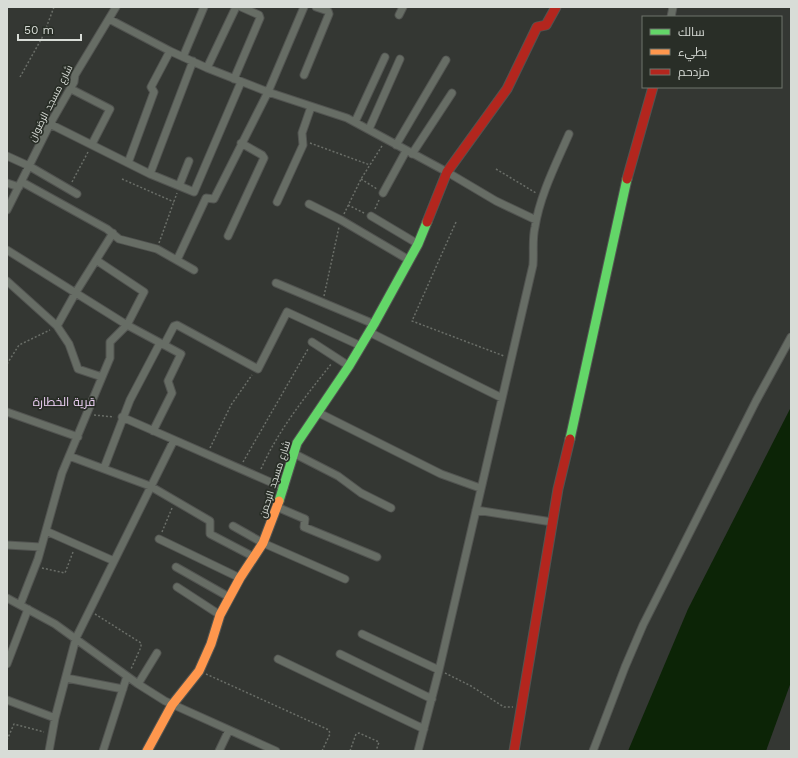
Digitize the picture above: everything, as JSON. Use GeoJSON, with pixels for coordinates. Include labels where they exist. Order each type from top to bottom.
{"type":"FeatureCollection","features":[{"type":"Feature","properties":{"kind":"street","name":"شارع مسجد الرضوان"},"geometry":{"type":"LineString","coordinates":[[7,210],[50,124],[71,89],[75,81],[75,75],[116,7]]}},
{"type":"Feature","properties":{"kind":"street"},"geometry":{"type":"LineString","coordinates":[[182,57],[204,7]]}},
{"type":"Feature","properties":{"kind":"street"},"geometry":{"type":"LineString","coordinates":[[207,68],[236,7]]}},
{"type":"Feature","properties":{"kind":"street"},"geometry":{"type":"LineString","coordinates":[[194,192],[238,80],[260,18],[259,15],[241,7]]}},
{"type":"Feature","properties":{"kind":"street"},"geometry":{"type":"LineString","coordinates":[[50,124],[150,174],[211,200],[214,199],[268,92],[304,7]]}},
{"type":"Feature","properties":{"kind":"street"},"geometry":{"type":"LineString","coordinates":[[304,75],[328,14],[328,12],[316,7]]}},
{"type":"Feature","properties":{"kind":"street"},"geometry":{"type":"LineString","coordinates":[[399,15],[403,7]]}},
{"type":"Feature","properties":{"kind":"street","name":"شارع مسجد الرحمن"},"geometry":{"type":"LineString","coordinates":[[147,751],[172,705],[199,671],[211,644],[220,615],[229,597],[263,543],[284,488],[293,453],[302,433],[349,366],[372,328],[418,244],[447,172],[462,149],[508,89],[537,27],[546,24],[553,8]]}},
{"type":"Feature","properties":{"kind":"street"},"geometry":{"type":"LineString","coordinates":[[109,18],[170,51],[207,68],[268,92],[356,122],[496,201],[536,220]]}},
{"type":"Feature","properties":{"kind":"street"},"geometry":{"type":"LineString","coordinates":[[128,163],[154,92],[151,87],[170,51]]}},
{"type":"Feature","properties":{"kind":"street"},"geometry":{"type":"LineString","coordinates":[[356,122],[385,57]]}},
{"type":"Feature","properties":{"kind":"street"},"geometry":{"type":"LineString","coordinates":[[369,129],[400,59]]}},
{"type":"Feature","properties":{"kind":"street"},"geometry":{"type":"LineString","coordinates":[[396,145],[446,60]]}},
{"type":"Feature","properties":{"kind":"street"},"geometry":{"type":"LineString","coordinates":[[150,174],[193,61]]}},
{"type":"Feature","properties":{"kind":"street"},"geometry":{"type":"LineString","coordinates":[[514,751],[520,707],[552,522],[609,266],[622,196],[652,88]]}},
{"type":"Feature","properties":{"kind":"street"},"geometry":{"type":"LineString","coordinates":[[71,89],[109,108],[109,111],[92,144]]}},
{"type":"Feature","properties":{"kind":"street"},"geometry":{"type":"LineString","coordinates":[[383,192],[452,93]]}},
{"type":"Feature","properties":{"kind":"street"},"geometry":{"type":"LineString","coordinates":[[277,202],[303,141],[302,133],[311,107]]}},
{"type":"Feature","properties":{"kind":"street"},"geometry":{"type":"LineString","coordinates":[[418,751],[439,670],[533,264],[536,220],[568,134]]}},
{"type":"Feature","properties":{"kind":"street"},"geometry":{"type":"LineString","coordinates":[[228,236],[264,158],[262,155],[241,143]]}},
{"type":"Feature","properties":{"kind":"street"},"geometry":{"type":"LineString","coordinates":[[7,156],[29,166],[77,194]]}},
{"type":"Feature","properties":{"kind":"street"},"geometry":{"type":"LineString","coordinates":[[179,186],[189,161]]}},
{"type":"Feature","properties":{"kind":"street"},"geometry":{"type":"LineString","coordinates":[[7,183],[20,185],[113,233],[119,239],[157,249],[194,270]]}},
{"type":"Feature","properties":{"kind":"street"},"geometry":{"type":"LineString","coordinates":[[177,260],[206,198]]}},
{"type":"Feature","properties":{"kind":"street"},"geometry":{"type":"LineString","coordinates":[[309,204],[341,220],[409,260]]}},
{"type":"Feature","properties":{"kind":"street"},"geometry":{"type":"LineString","coordinates":[[371,216],[418,244]]}},
{"type":"Feature","properties":{"kind":"street"},"geometry":{"type":"LineString","coordinates":[[57,326],[76,292],[113,233]]}},
{"type":"Feature","properties":{"kind":"street"},"geometry":{"type":"LineString","coordinates":[[7,250],[127,325],[182,355],[168,381],[172,392],[153,431]]}},
{"type":"Feature","properties":{"kind":"street"},"geometry":{"type":"LineString","coordinates":[[20,604],[36,566],[69,456],[110,358],[110,342],[127,325],[144,291],[96,260]]}},
{"type":"Feature","properties":{"kind":"street"},"geometry":{"type":"LineString","coordinates":[[7,281],[57,326],[69,344],[78,369],[102,377]]}},
{"type":"Feature","properties":{"kind":"street"},"geometry":{"type":"LineString","coordinates":[[276,283],[323,302],[502,398]]}},
{"type":"Feature","properties":{"kind":"street"},"geometry":{"type":"LineString","coordinates":[[104,468],[122,417],[139,380],[174,326],[177,325],[256,369],[259,368],[287,312],[361,346]]}},
{"type":"Feature","properties":{"kind":"street"},"geometry":{"type":"LineString","coordinates":[[593,751],[625,667],[643,625],[756,401],[791,337]]}},
{"type":"Feature","properties":{"kind":"street"},"geometry":{"type":"LineString","coordinates":[[312,342],[349,366]]}},
{"type":"Feature","properties":{"kind":"street"},"geometry":{"type":"LineString","coordinates":[[7,412],[78,437]]}},
{"type":"Feature","properties":{"kind":"street"},"geometry":{"type":"LineString","coordinates":[[317,412],[441,474],[480,488]]}},
{"type":"Feature","properties":{"kind":"street"},"geometry":{"type":"LineString","coordinates":[[122,417],[284,488]]}},
{"type":"Feature","properties":{"kind":"street"},"geometry":{"type":"LineString","coordinates":[[49,751],[55,718],[76,638],[174,440]]}},
{"type":"Feature","properties":{"kind":"street"},"geometry":{"type":"LineString","coordinates":[[293,453],[338,476],[360,492],[391,508]]}},
{"type":"Feature","properties":{"kind":"street"},"geometry":{"type":"LineString","coordinates":[[69,456],[150,486],[210,521],[210,534],[254,557]]}},
{"type":"Feature","properties":{"kind":"street"},"geometry":{"type":"LineString","coordinates":[[277,507],[305,519],[304,527],[377,557]]}},
{"type":"Feature","properties":{"kind":"street"},"geometry":{"type":"LineString","coordinates":[[476,510],[552,522]]}},
{"type":"Feature","properties":{"kind":"street"},"geometry":{"type":"LineString","coordinates":[[233,526],[263,543],[345,580]]}},
{"type":"Feature","properties":{"kind":"street"},"geometry":{"type":"LineString","coordinates":[[46,531],[114,561]]}},
{"type":"Feature","properties":{"kind":"street"},"geometry":{"type":"LineString","coordinates":[[159,539],[240,578]]}},
{"type":"Feature","properties":{"kind":"street"},"geometry":{"type":"LineString","coordinates":[[7,545],[41,547]]}},
{"type":"Feature","properties":{"kind":"street"},"geometry":{"type":"LineString","coordinates":[[176,567],[229,597]]}},
{"type":"Feature","properties":{"kind":"street"},"geometry":{"type":"LineString","coordinates":[[177,588],[220,615]]}},
{"type":"Feature","properties":{"kind":"street"},"geometry":{"type":"LineString","coordinates":[[7,598],[20,604],[76,638],[138,684],[172,705],[276,751]]}},
{"type":"Feature","properties":{"kind":"street"},"geometry":{"type":"LineString","coordinates":[[7,664],[28,609]]}},
{"type":"Feature","properties":{"kind":"street"},"geometry":{"type":"LineString","coordinates":[[362,634],[439,670]]}},
{"type":"Feature","properties":{"kind":"street"},"geometry":{"type":"LineString","coordinates":[[138,684],[157,653]]}},
{"type":"Feature","properties":{"kind":"street"},"geometry":{"type":"LineString","coordinates":[[340,654],[432,699]]}},
{"type":"Feature","properties":{"kind":"street"},"geometry":{"type":"LineString","coordinates":[[278,660],[424,729]]}},
{"type":"Feature","properties":{"kind":"street"},"geometry":{"type":"LineString","coordinates":[[103,751],[128,676]]}},
{"type":"Feature","properties":{"kind":"street"},"geometry":{"type":"LineString","coordinates":[[66,678],[123,689]]}},
{"type":"Feature","properties":{"kind":"street"},"geometry":{"type":"LineString","coordinates":[[7,700],[55,718]]}},
{"type":"Feature","properties":{"kind":"street"},"geometry":{"type":"LineString","coordinates":[[219,751],[229,730]]}},
{"type":"Feature","properties":{"kind":"path"},"geometry":{"type":"LineString","coordinates":[[20,77],[43,36],[54,7]]}},
{"type":"Feature","properties":{"kind":"path"},"geometry":{"type":"LineString","coordinates":[[361,179],[383,192],[371,216],[348,205],[361,179],[386,140]]}},
{"type":"Feature","properties":{"kind":"path"},"geometry":{"type":"LineString","coordinates":[[303,141],[370,165]]}},
{"type":"Feature","properties":{"kind":"path"},"geometry":{"type":"LineString","coordinates":[[68,189],[92,144]]}},
{"type":"Feature","properties":{"kind":"path"},"geometry":{"type":"LineString","coordinates":[[496,169],[543,198]]}},
{"type":"Feature","properties":{"kind":"path"},"geometry":{"type":"LineString","coordinates":[[122,179],[174,202],[157,249]]}},
{"type":"Feature","properties":{"kind":"path"},"geometry":{"type":"LineString","coordinates":[[323,302],[341,220]]}},
{"type":"Feature","properties":{"kind":"path"},"geometry":{"type":"LineString","coordinates":[[456,222],[412,321],[511,359]]}},
{"type":"Feature","properties":{"kind":"path"},"geometry":{"type":"LineString","coordinates":[[7,364],[19,345],[57,326]]}},
{"type":"Feature","properties":{"kind":"path"},"geometry":{"type":"LineString","coordinates":[[239,468],[312,342]]}},
{"type":"Feature","properties":{"kind":"path"},"geometry":{"type":"LineString","coordinates":[[258,476],[272,444],[283,426],[336,358]]}},
{"type":"Feature","properties":{"kind":"path"},"geometry":{"type":"LineString","coordinates":[[207,454],[231,405],[256,369]]}},
{"type":"Feature","properties":{"kind":"path"},"geometry":{"type":"LineString","coordinates":[[88,412],[101,416],[122,417]]}},
{"type":"Feature","properties":{"kind":"path"},"geometry":{"type":"LineString","coordinates":[[159,539],[175,501]]}},
{"type":"Feature","properties":{"kind":"path"},"geometry":{"type":"LineString","coordinates":[[36,566],[65,573],[76,544]]}},
{"type":"Feature","properties":{"kind":"path"},"geometry":{"type":"LineString","coordinates":[[90,610],[141,643],[142,647],[128,676]]}},
{"type":"Feature","properties":{"kind":"path"},"geometry":{"type":"LineString","coordinates":[[439,670],[471,686],[504,707],[520,707]]}},
{"type":"Feature","properties":{"kind":"path"},"geometry":{"type":"LineString","coordinates":[[199,671],[329,730],[330,734],[322,751]]}},
{"type":"Feature","properties":{"kind":"path"},"geometry":{"type":"LineString","coordinates":[[7,740],[14,724],[52,734]]}},
{"type":"Feature","properties":{"kind":"path"},"geometry":{"type":"LineString","coordinates":[[350,751],[357,733],[379,742],[376,751]]}},
{"type":"Feature","properties":{"kind":"shaded area"},"geometry":{"type":"Polygon","coordinates":[[[791,407],[791,682],[766,751],[628,751],[688,609],[791,407]]]}},
{"type":"Feature","properties":{"kind":"traffic: fast"},"geometry":{"type":"LineString","coordinates":[[570,439],[627,179]]}},
{"type":"Feature","properties":{"kind":"traffic: fast"},"geometry":{"type":"LineString","coordinates":[[279,501],[297,443],[349,366],[374,324],[418,244],[427,222]]}},
{"type":"Feature","properties":{"kind":"traffic: slow"},"geometry":{"type":"LineString","coordinates":[[147,751],[172,705],[199,671],[211,644],[220,615],[240,578],[263,543],[279,501]]}},
{"type":"Feature","properties":{"kind":"traffic: jam"},"geometry":{"type":"LineString","coordinates":[[427,222],[447,172],[507,89],[537,27],[546,25],[556,7]]}},
{"type":"Feature","properties":{"kind":"traffic: jam"},"geometry":{"type":"LineString","coordinates":[[627,179],[653,88]]}},
{"type":"Feature","properties":{"kind":"traffic: jam"},"geometry":{"type":"LineString","coordinates":[[514,751],[558,489],[570,439]]}},
{"type":"Feature","properties":{"kind":"district","name":"قرية الخطارة"},"geometry":{"type":"Point","coordinates":[64,402]}}]}
